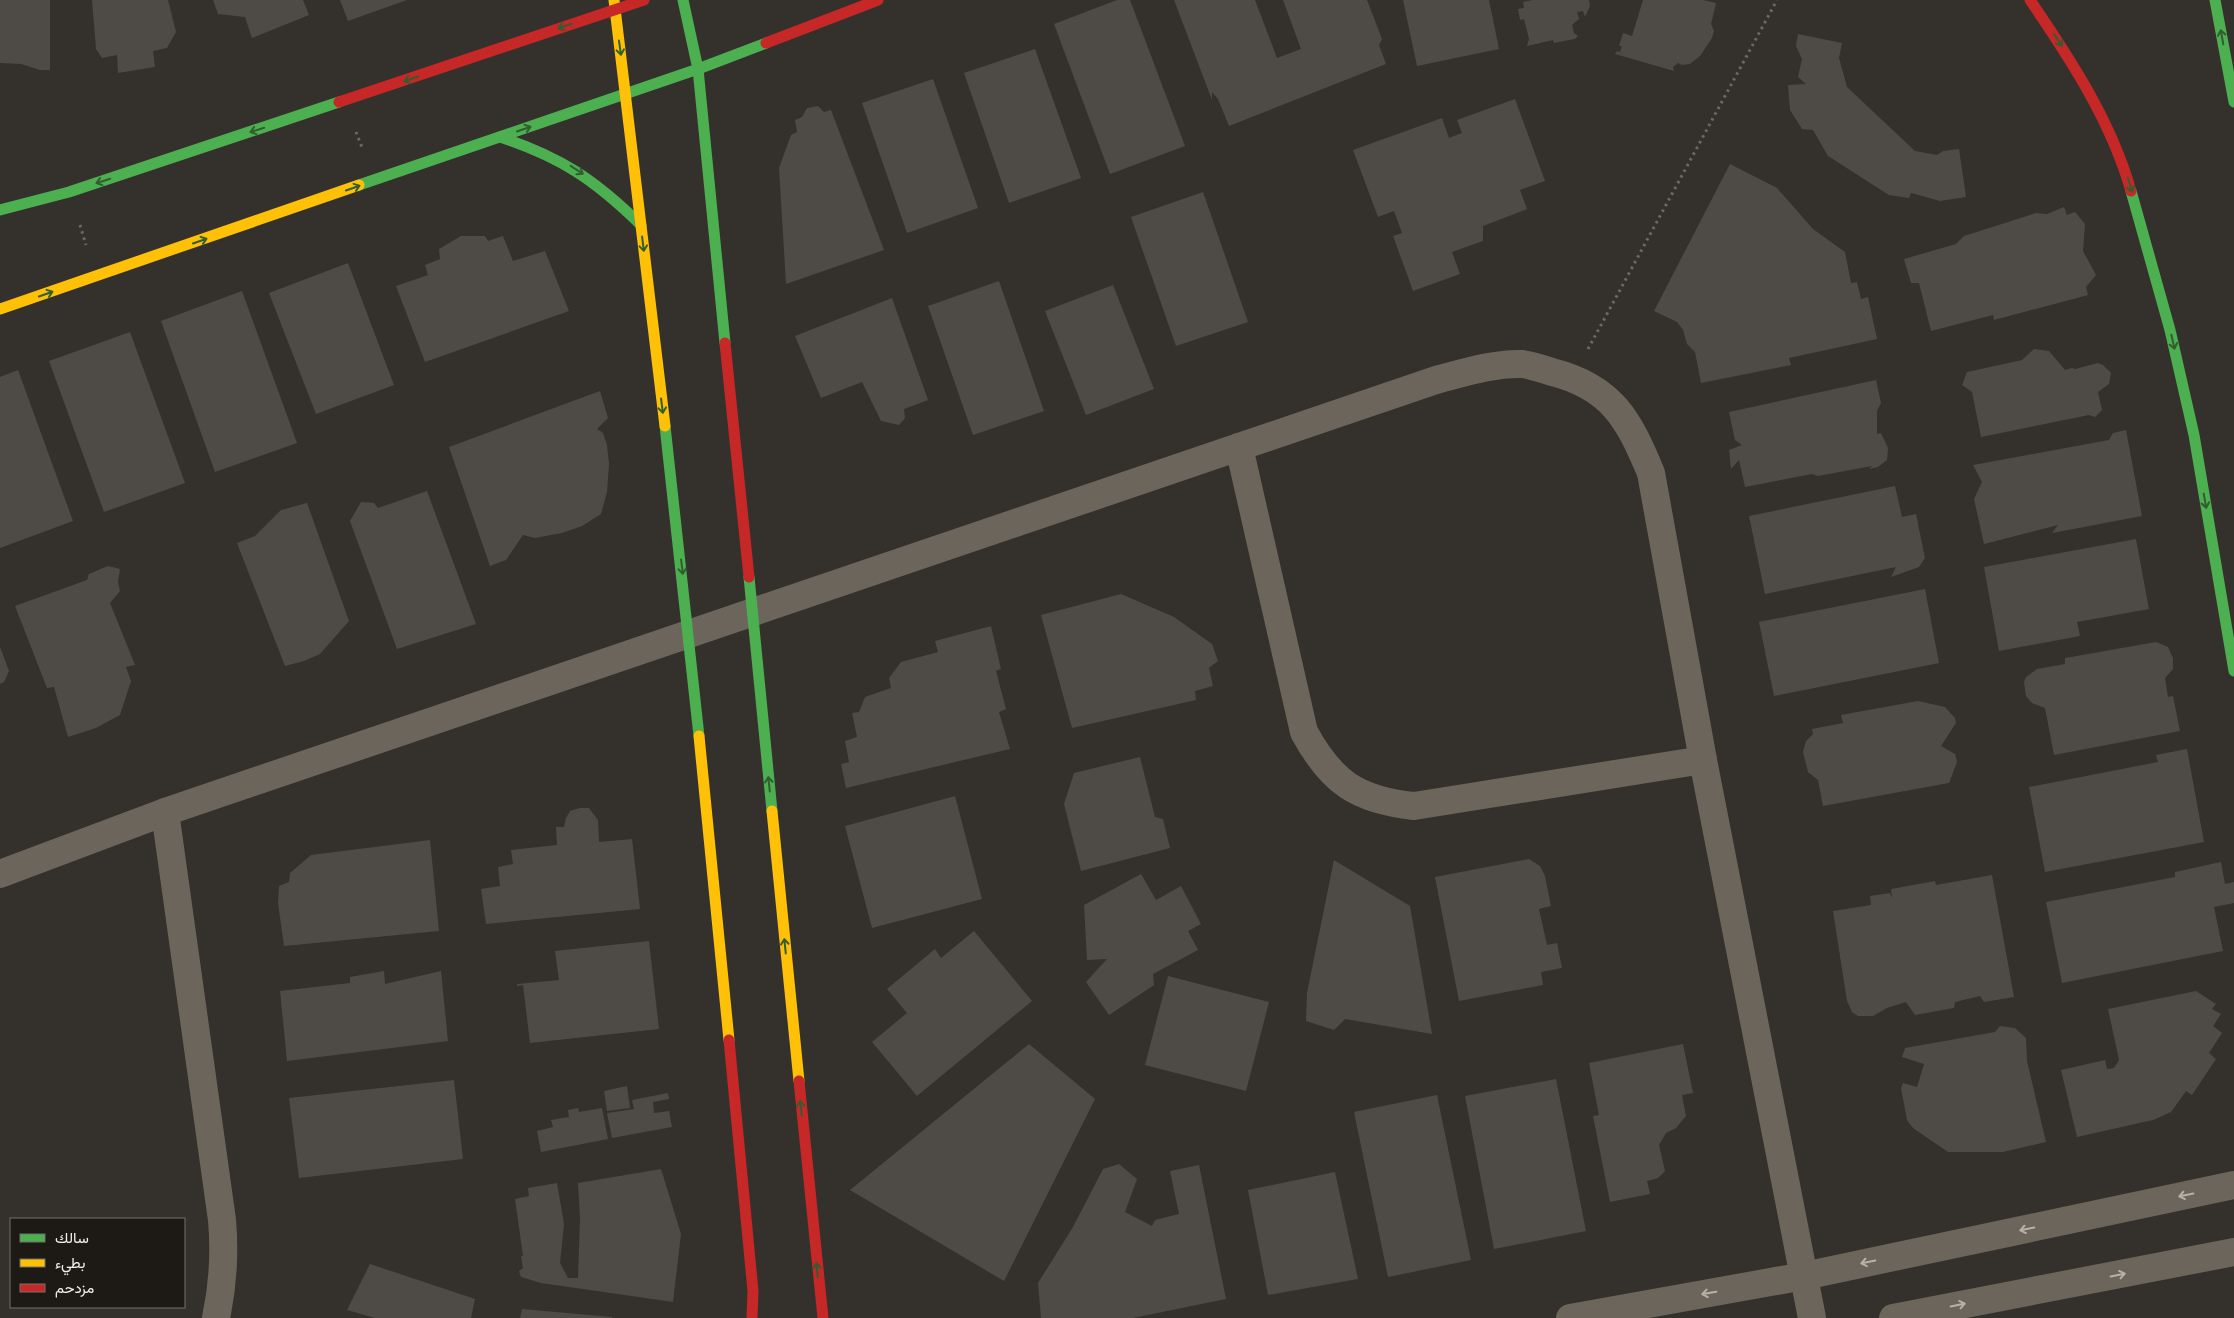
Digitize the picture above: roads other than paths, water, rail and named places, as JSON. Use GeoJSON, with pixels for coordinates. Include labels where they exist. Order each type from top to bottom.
{"type":"FeatureCollection","features":[{"type":"Feature","properties":{"kind":"street"},"geometry":{"type":"LineString","coordinates":[[0,210],[69,192],[345,101],[614,5],[644,0]]}},
{"type":"Feature","properties":{"kind":"street"},"geometry":{"type":"LineString","coordinates":[[683,0],[698,69],[823,1318]]}},
{"type":"Feature","properties":{"kind":"street"},"geometry":{"type":"LineString","coordinates":[[0,309],[698,69],[878,0]]}},
{"type":"Feature","properties":{"kind":"street"},"geometry":{"type":"LineString","coordinates":[[2030,0],[2075,66],[2101,115],[2126,175],[2170,330],[2194,434],[2234,671]]}},
{"type":"Feature","properties":{"kind":"street"},"geometry":{"type":"LineString","coordinates":[[2215,0],[2234,102]]}},
{"type":"Feature","properties":{"kind":"street"},"geometry":{"type":"LineString","coordinates":[[614,5],[690,634],[753,1291],[752,1318]]}},
{"type":"Feature","properties":{"kind":"street"},"geometry":{"type":"LineString","coordinates":[[500,137],[539,149],[576,168],[608,192],[641,225]]}},
{"type":"Feature","properties":{"kind":"street"},"geometry":{"type":"LineString","coordinates":[[0,874],[165,812],[1436,380],[1479,369],[1523,364],[1573,377],[1606,397],[1634,432],[1651,472],[1703,760],[1812,1318]]}},
{"type":"Feature","properties":{"kind":"street"},"geometry":{"type":"LineString","coordinates":[[1239,447],[1304,732],[1317,756],[1329,770],[1359,793],[1386,803],[1414,806],[1703,760]]}},
{"type":"Feature","properties":{"kind":"street"},"geometry":{"type":"LineString","coordinates":[[165,812],[222,1220],[223,1288],[216,1318]]}},
{"type":"Feature","properties":{"kind":"street"},"geometry":{"type":"LineString","coordinates":[[1570,1318],[1804,1276],[2234,1185]]}},
{"type":"Feature","properties":{"kind":"street"},"geometry":{"type":"LineString","coordinates":[[1893,1318],[2234,1252]]}}]}
